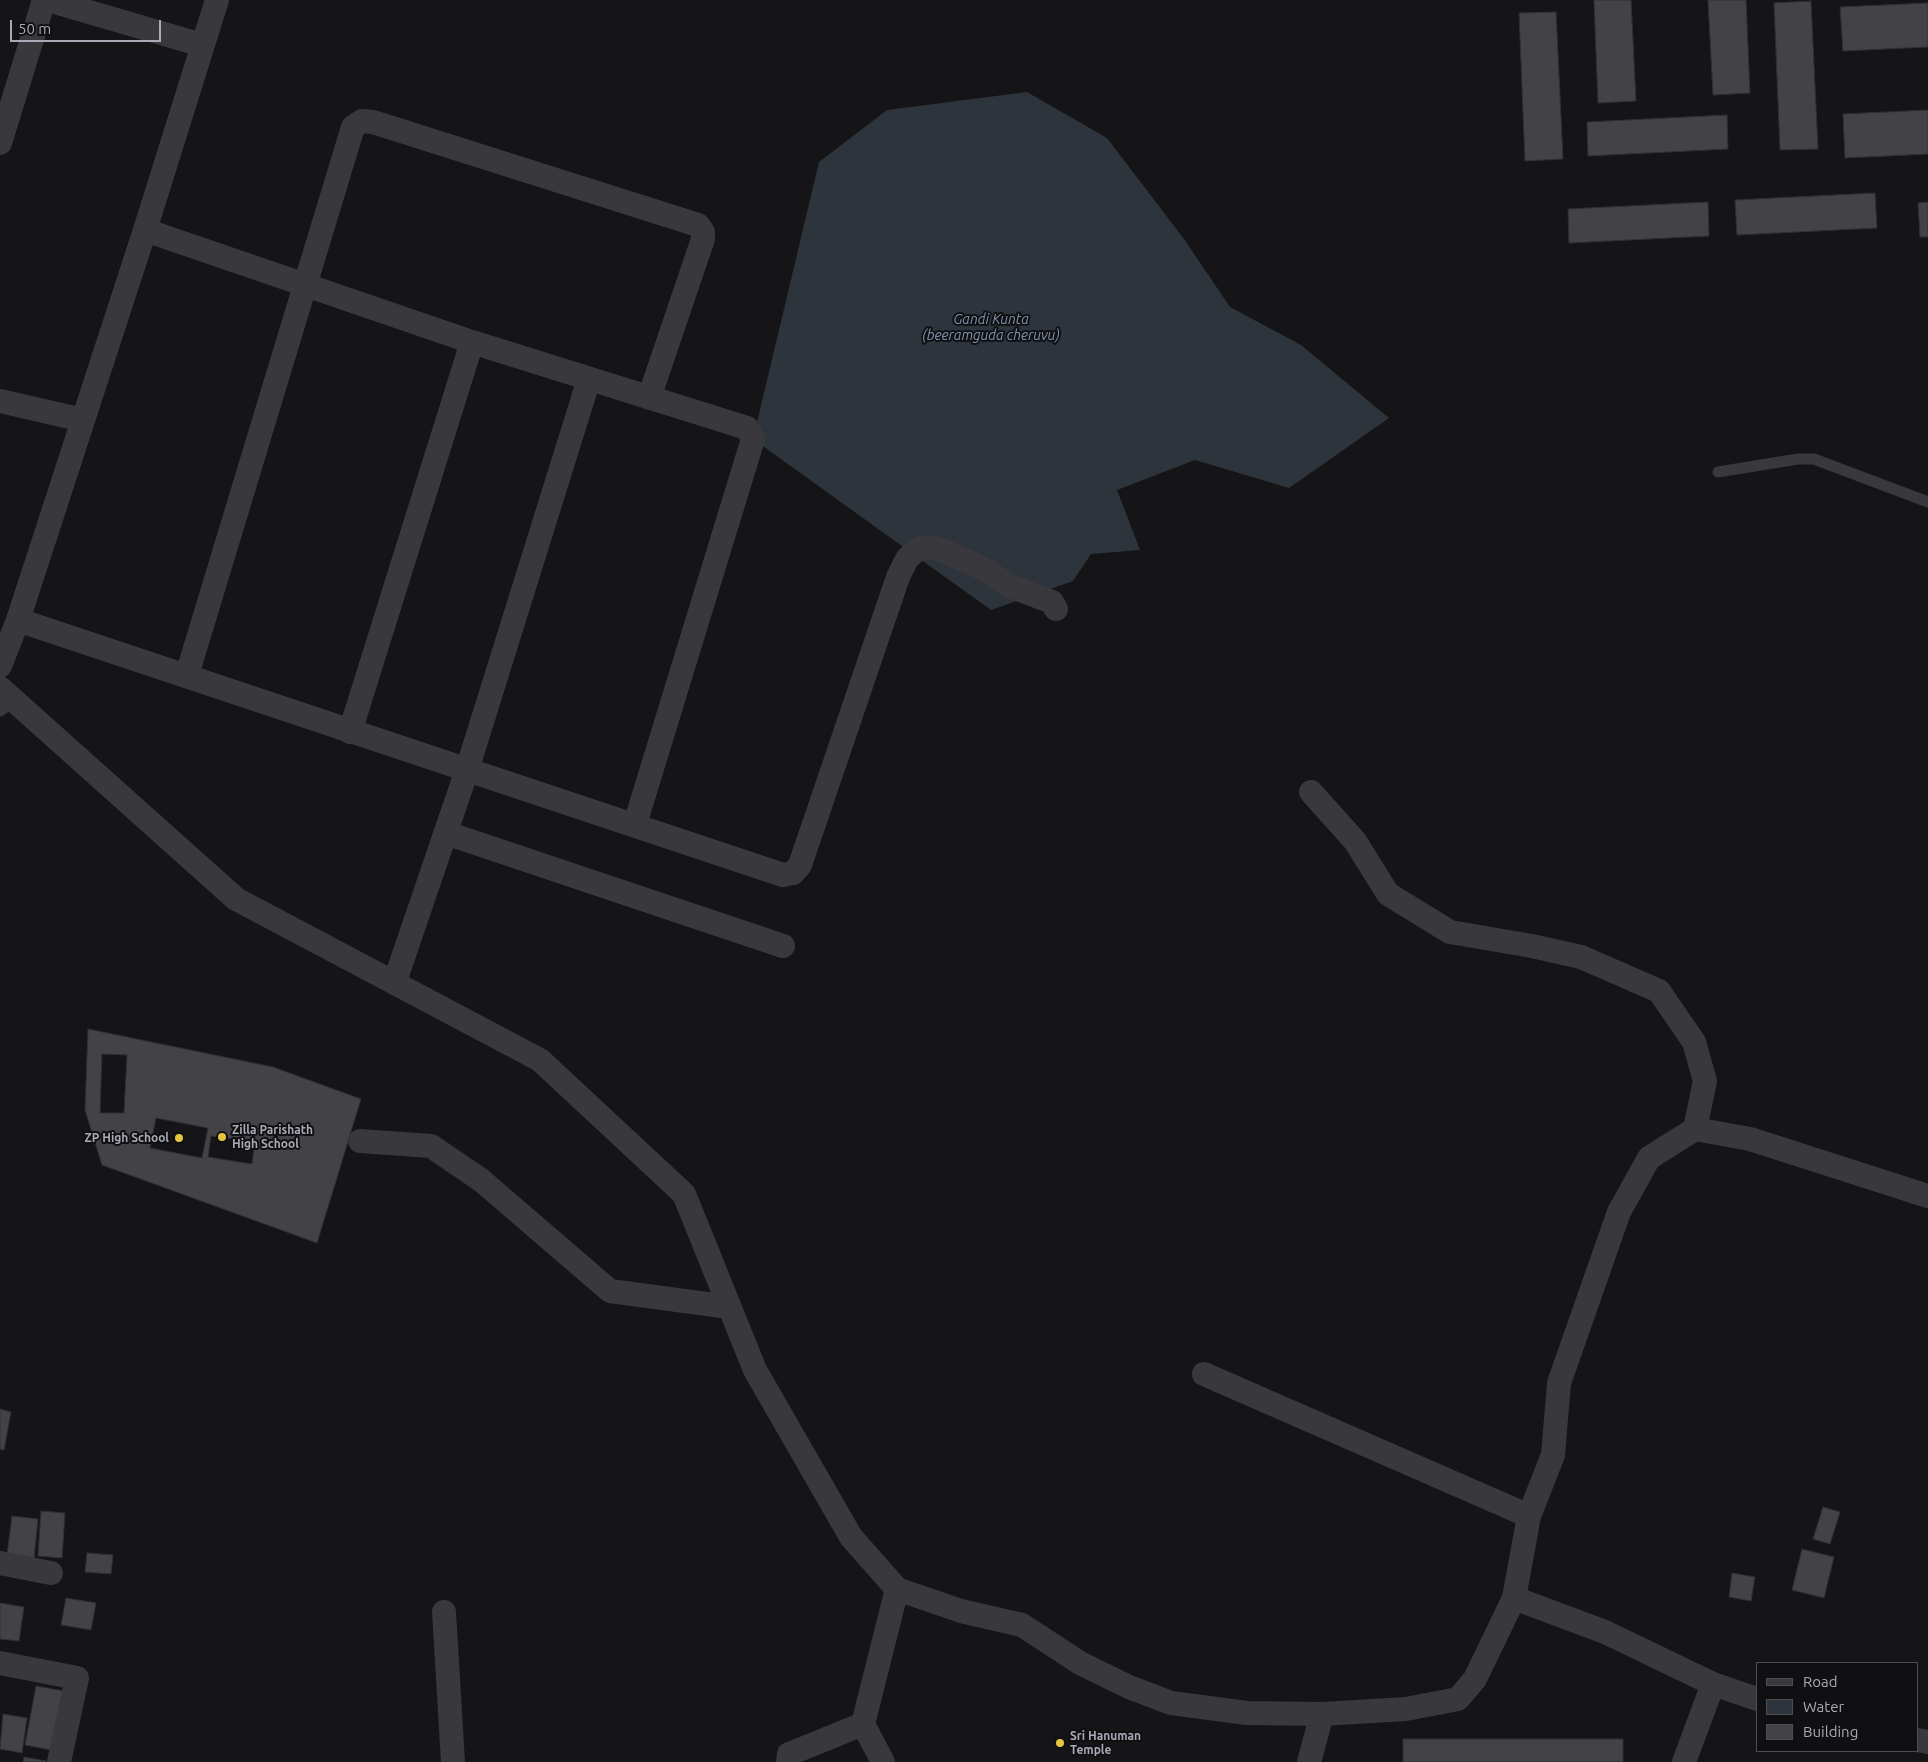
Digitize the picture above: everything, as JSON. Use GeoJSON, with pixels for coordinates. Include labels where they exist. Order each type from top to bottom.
{"type":"FeatureCollection","features":[{"type":"Feature","properties":{"kind":"street"},"geometry":{"type":"LineString","coordinates":[[0,143],[46,0],[202,44]]}},
{"type":"Feature","properties":{"kind":"street"},"geometry":{"type":"LineString","coordinates":[[0,666],[18,620],[146,230],[217,0]]}},
{"type":"Feature","properties":{"kind":"street"},"geometry":{"type":"LineString","coordinates":[[187,675],[353,127],[362,121],[374,122],[698,225],[703,232],[703,239],[648,398]]}},
{"type":"Feature","properties":{"kind":"street"},"geometry":{"type":"LineString","coordinates":[[146,230],[472,342],[746,428],[753,439],[635,824]]}},
{"type":"Feature","properties":{"kind":"street"},"geometry":{"type":"LineString","coordinates":[[350,732],[472,342]]}},
{"type":"Feature","properties":{"kind":"street"},"geometry":{"type":"LineString","coordinates":[[395,981],[467,770],[589,379]]}},
{"type":"Feature","properties":{"kind":"street"},"geometry":{"type":"LineString","coordinates":[[0,401],[83,420]]}},
{"type":"Feature","properties":{"kind":"street"},"geometry":{"type":"LineString","coordinates":[[18,620],[187,675],[350,732],[635,824],[783,875],[793,872],[800,865],[898,577],[907,559],[914,552],[921,548],[935,548],[946,552],[984,569],[1010,586],[1052,602],[1056,609]]}},
{"type":"Feature","properties":{"kind":"street"},"geometry":{"type":"LineString","coordinates":[[5,700],[236,899],[395,981],[540,1060],[684,1194],[754,1370],[851,1537],[897,1589],[961,1611],[1022,1625],[1080,1663],[1128,1687],[1172,1703],[1247,1713],[1322,1714],[1406,1709],[1458,1699],[1475,1679],[1514,1598],[1529,1516],[1553,1455],[1559,1383],[1619,1212],[1649,1158],[1695,1129],[1750,1139],[1928,1196]]}},
{"type":"Feature","properties":{"kind":"street"},"geometry":{"type":"LineString","coordinates":[[1311,792],[1355,841],[1388,894],[1450,932],[1532,946],[1581,957],[1659,991],[1694,1042],[1705,1081],[1695,1129]]}},
{"type":"Feature","properties":{"kind":"street"},"geometry":{"type":"LineString","coordinates":[[446,833],[783,946]]}},
{"type":"Feature","properties":{"kind":"street"},"geometry":{"type":"LineString","coordinates":[[360,1141],[432,1146],[481,1180],[610,1291],[729,1307]]}},
{"type":"Feature","properties":{"kind":"street"},"geometry":{"type":"LineString","coordinates":[[1204,1374],[1529,1516]]}},
{"type":"Feature","properties":{"kind":"street"},"geometry":{"type":"LineString","coordinates":[[0,1563],[51,1573]]}},
{"type":"Feature","properties":{"kind":"street"},"geometry":{"type":"LineString","coordinates":[[883,1762],[863,1724],[897,1589]]}},
{"type":"Feature","properties":{"kind":"street"},"geometry":{"type":"LineString","coordinates":[[1514,1598],[1605,1632],[1713,1684],[1756,1699]]}},
{"type":"Feature","properties":{"kind":"street"},"geometry":{"type":"LineString","coordinates":[[444,1612],[452,1762]]}},
{"type":"Feature","properties":{"kind":"street"},"geometry":{"type":"LineString","coordinates":[[0,1663],[77,1678],[59,1762]]}},
{"type":"Feature","properties":{"kind":"street"},"geometry":{"type":"LineString","coordinates":[[1684,1762],[1713,1684]]}},
{"type":"Feature","properties":{"kind":"street"},"geometry":{"type":"LineString","coordinates":[[1309,1762],[1322,1714]]}},
{"type":"Feature","properties":{"kind":"street"},"geometry":{"type":"LineString","coordinates":[[788,1762],[790,1754],[863,1724]]}},
{"type":"Feature","properties":{"kind":"lane"},"geometry":{"type":"LineString","coordinates":[[1718,472],[1798,459],[1814,459],[1928,502]]}},
{"type":"Feature","properties":{"kind":"water","name":"Gandi Kunta (beeramguda cheruvu)"},"geometry":{"type":"Polygon","coordinates":[[[1027,92],[1107,138],[1184,239],[1230,307],[1301,345],[1389,418],[1289,488],[1195,460],[1117,490],[1140,550],[1091,554],[1073,581],[991,610],[753,439],[819,162],[887,110],[1027,92]]]}},
{"type":"Feature","properties":{"kind":"building"},"geometry":{"type":"Polygon","coordinates":[[[1594,0],[1631,0],[1636,101],[1598,103],[1594,0]]]}},
{"type":"Feature","properties":{"kind":"building"},"geometry":{"type":"Polygon","coordinates":[[[1708,0],[1746,0],[1750,93],[1713,95],[1708,0]]]}},
{"type":"Feature","properties":{"kind":"building"},"geometry":{"type":"Polygon","coordinates":[[[1811,1],[1818,149],[1780,150],[1774,3],[1811,1]]]}},
{"type":"Feature","properties":{"kind":"building"},"geometry":{"type":"Polygon","coordinates":[[[1928,3],[1928,47],[1843,51],[1840,7],[1928,3]]]}},
{"type":"Feature","properties":{"kind":"building"},"geometry":{"type":"Polygon","coordinates":[[[1556,12],[1563,159],[1525,161],[1519,13],[1556,12]]]}},
{"type":"Feature","properties":{"kind":"building"},"geometry":{"type":"Polygon","coordinates":[[[1928,110],[1928,154],[1845,158],[1843,114],[1928,110]]]}},
{"type":"Feature","properties":{"kind":"building"},"geometry":{"type":"Polygon","coordinates":[[[1727,115],[1728,149],[1588,156],[1587,122],[1727,115]]]}},
{"type":"Feature","properties":{"kind":"building"},"geometry":{"type":"Polygon","coordinates":[[[1875,193],[1877,228],[1737,235],[1735,200],[1875,193]]]}},
{"type":"Feature","properties":{"kind":"building"},"geometry":{"type":"Polygon","coordinates":[[[1708,202],[1709,236],[1569,243],[1568,209],[1708,202]]]}},
{"type":"Feature","properties":{"kind":"building"},"geometry":{"type":"Polygon","coordinates":[[[1928,202],[1928,237],[1920,237],[1918,203],[1928,202]]]}},
{"type":"Feature","properties":{"kind":"building","name":"Zilla Parishath High School"},"geometry":{"type":"Polygon","coordinates":[[[88,1029],[273,1067],[361,1099],[317,1243],[102,1165],[85,1110],[88,1029]]]}},
{"type":"Feature","properties":{"kind":"building"},"geometry":{"type":"Polygon","coordinates":[[[102,1054],[127,1055],[124,1113],[100,1113],[102,1054]]]}},
{"type":"Feature","properties":{"kind":"building","name":"ZP High School"},"geometry":{"type":"Polygon","coordinates":[[[156,1118],[208,1128],[202,1158],[150,1148],[156,1118]]]}},
{"type":"Feature","properties":{"kind":"building"},"geometry":{"type":"Polygon","coordinates":[[[211,1136],[255,1142],[252,1164],[208,1157],[211,1136]]]}},
{"type":"Feature","properties":{"kind":"building"},"geometry":{"type":"Polygon","coordinates":[[[0,1409],[11,1412],[4,1450],[0,1449],[0,1409]]]}},
{"type":"Feature","properties":{"kind":"building"},"geometry":{"type":"Polygon","coordinates":[[[1823,1507],[1840,1512],[1830,1544],[1813,1539],[1823,1507]]]}},
{"type":"Feature","properties":{"kind":"building"},"geometry":{"type":"Polygon","coordinates":[[[41,1511],[65,1513],[62,1558],[38,1556],[41,1511]]]}},
{"type":"Feature","properties":{"kind":"building"},"geometry":{"type":"Polygon","coordinates":[[[12,1516],[38,1519],[34,1558],[7,1555],[12,1516]]]}},
{"type":"Feature","properties":{"kind":"building"},"geometry":{"type":"Polygon","coordinates":[[[1802,1549],[1834,1557],[1824,1598],[1792,1590],[1802,1549]]]}},
{"type":"Feature","properties":{"kind":"building"},"geometry":{"type":"Polygon","coordinates":[[[87,1553],[113,1555],[111,1574],[85,1572],[87,1553]]]}},
{"type":"Feature","properties":{"kind":"building"},"geometry":{"type":"Polygon","coordinates":[[[1732,1573],[1755,1577],[1751,1601],[1729,1597],[1732,1573]]]}},
{"type":"Feature","properties":{"kind":"building"},"geometry":{"type":"Polygon","coordinates":[[[66,1598],[96,1603],[91,1630],[61,1625],[66,1598]]]}},
{"type":"Feature","properties":{"kind":"building"},"geometry":{"type":"Polygon","coordinates":[[[0,1603],[24,1607],[19,1641],[0,1639],[0,1603]]]}},
{"type":"Feature","properties":{"kind":"building"},"geometry":{"type":"Polygon","coordinates":[[[36,1686],[64,1691],[52,1750],[25,1745],[36,1686]]]}},
{"type":"Feature","properties":{"kind":"building"},"geometry":{"type":"Polygon","coordinates":[[[3,1714],[27,1718],[22,1753],[0,1749],[3,1714]]]}},
{"type":"Feature","properties":{"kind":"building"},"geometry":{"type":"Polygon","coordinates":[[[1403,1739],[1623,1739],[1623,1762],[1403,1762],[1403,1739]]]}},
{"type":"Feature","properties":{"kind":"building"},"geometry":{"type":"Polygon","coordinates":[[[24,1757],[46,1761],[23,1762],[24,1757]]]}},
{"type":"Feature","properties":{"kind":"place","name":"Zilla Parishath High School"},"geometry":{"type":"Point","coordinates":[222,1137]}},
{"type":"Feature","properties":{"kind":"place","name":"ZP High School"},"geometry":{"type":"Point","coordinates":[179,1138]}},
{"type":"Feature","properties":{"kind":"place","name":"Sri Hanuman Temple"},"geometry":{"type":"Point","coordinates":[1060,1743]}}]}
